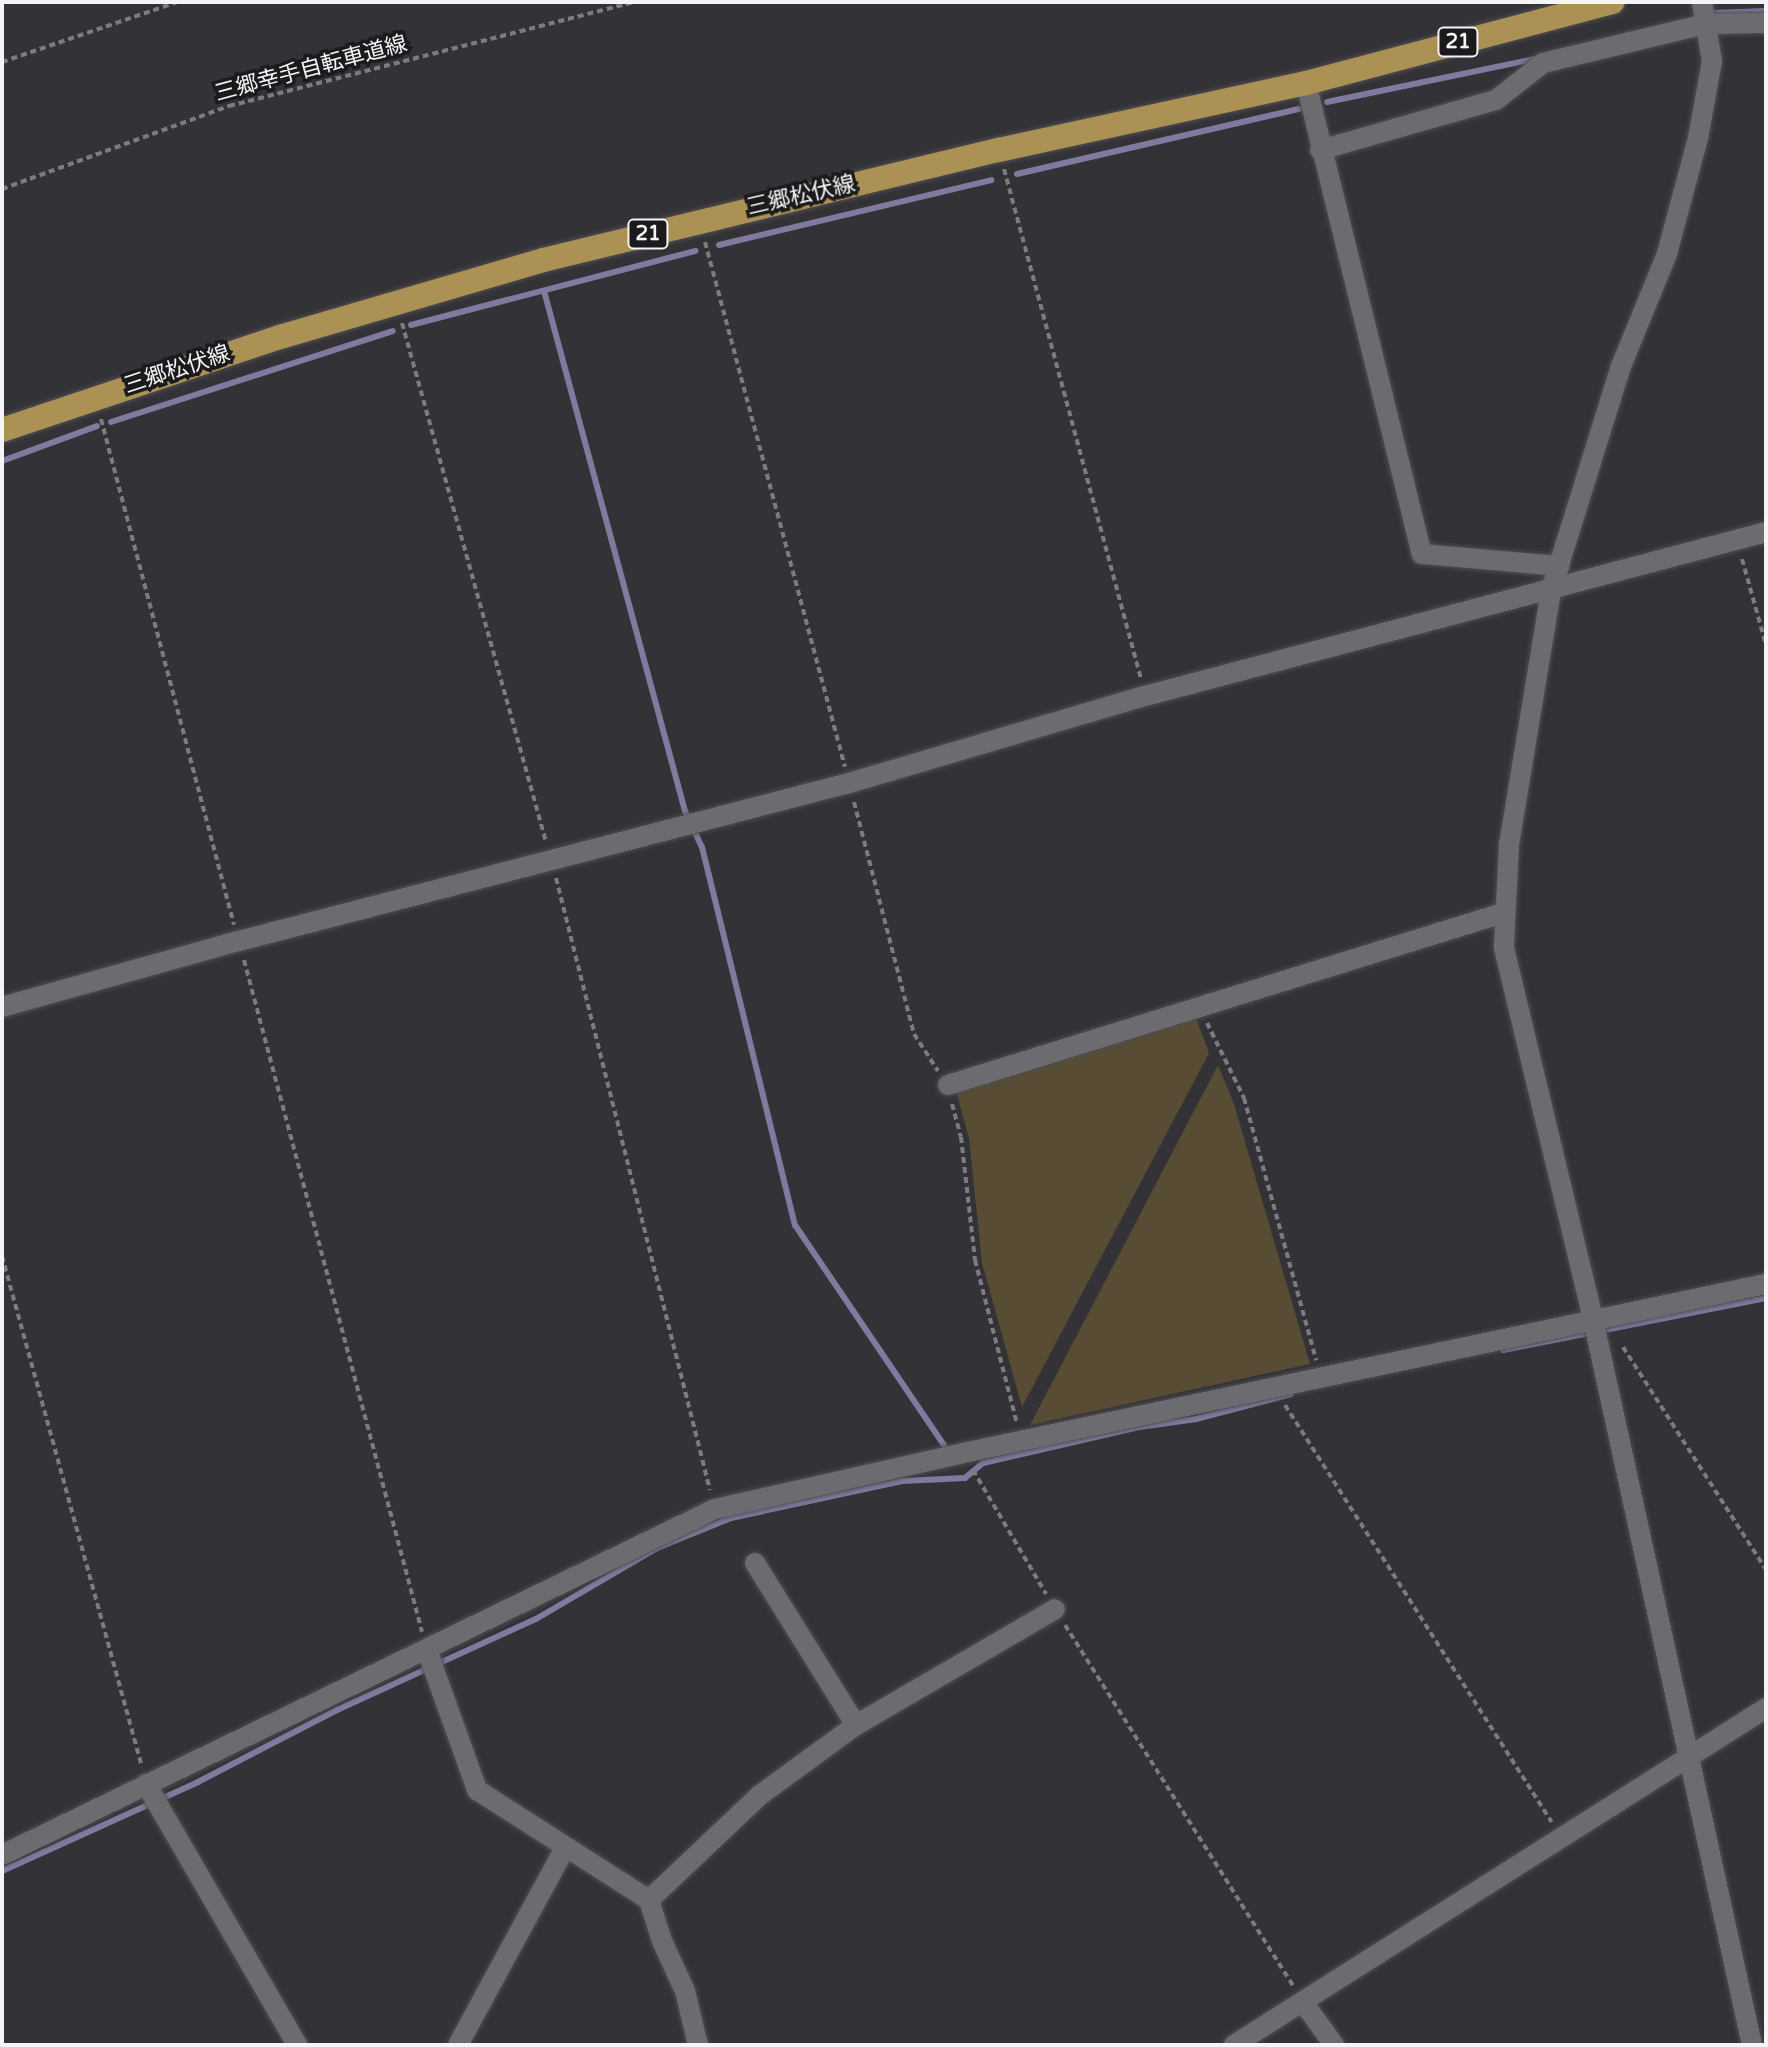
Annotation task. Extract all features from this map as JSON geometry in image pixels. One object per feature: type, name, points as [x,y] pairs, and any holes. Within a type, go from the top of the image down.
[{"type":"main road","name":"三郷松伏線","points":[[2,430],[395,301],[699,221],[999,150],[1306,83],[1612,2]]},
{"type":"street","points":[[1702,2],[1712,61],[1698,138],[1667,254],[1621,366],[1551,591],[1509,844],[1503,913],[1504,948],[1593,1319],[1752,2045]]},
{"type":"street","points":[[1320,150],[1496,100],[1543,63],[1706,24],[1766,23]]},
{"type":"street","points":[[1306,83],[1320,150],[1422,554],[1559,566]]},
{"type":"street","points":[[2,1007],[239,941],[849,783],[1145,696],[1766,532]]},
{"type":"street","points":[[948,1085],[1503,913]]},
{"type":"street","points":[[2,1855],[715,1509],[963,1453],[1766,1284]]},
{"type":"street","points":[[755,1563],[856,1725]]},
{"type":"street","points":[[649,1900],[760,1795],[856,1725],[1055,1609]]},
{"type":"street","points":[[427,1650],[477,1790],[649,1900],[662,1941],[685,1991],[698,2045]]},
{"type":"street","points":[[1234,2045],[1766,1708]]},
{"type":"street","points":[[146,1784],[297,2045]]},
{"type":"street","points":[[458,2045],[565,1848]]},
{"type":"street","points":[[1303,2002],[1334,2045]]},
{"type":"path","points":[[2,62],[177,2]]},
{"type":"path","name":"三郷幸手自転車道線","points":[[2,189],[229,106],[635,2]]},
{"type":"path","points":[[999,150],[1145,696]]},
{"type":"path","points":[[699,221],[914,1034],[948,1085],[961,1137],[975,1260],[1021,1442]]},
{"type":"path","points":[[395,301],[551,859],[715,1509]]},
{"type":"path","points":[[95,397],[427,1650]]},
{"type":"path","points":[[1737,540],[1766,645]]},
{"type":"path","points":[[1198,1006],[1244,1098],[1321,1377]]},
{"type":"path","points":[[2,1256],[146,1784]]},
{"type":"path","points":[[1623,1347],[1766,1570]]},
{"type":"path","points":[[1274,1388],[1562,1838]]},
{"type":"path","points":[[963,1453],[1055,1609],[1303,2002]]},
{"type":"shaded area","points":[[1196,1018],[1209,1053],[1022,1407],[982,1263],[969,1138],[956,1091]]},
{"type":"shaded area","points":[[1218,1065],[1234,1104],[1310,1364],[1030,1425]]},
{"type":"waterway","points":[[1712,13],[1766,11]]},
{"type":"waterway","points":[[1327,102],[1539,58]]},
{"type":"waterway","points":[[1017,174],[1299,109]]},
{"type":"waterway","points":[[719,245],[991,180]]},
{"type":"waterway","points":[[411,325],[696,251]]},
{"type":"waterway","points":[[544,291],[685,811],[702,847],[795,1225],[948,1451]]},
{"type":"waterway","points":[[111,422],[393,331]]},
{"type":"waterway","points":[[2,461],[97,426]]},
{"type":"waterway","points":[[1503,1350],[1766,1298]]},
{"type":"waterway","points":[[2,1871],[198,1782],[337,1710],[536,1619],[657,1548],[731,1518],[902,1481],[965,1478],[983,1463],[1139,1427],[1196,1419],[1291,1394]]}]
